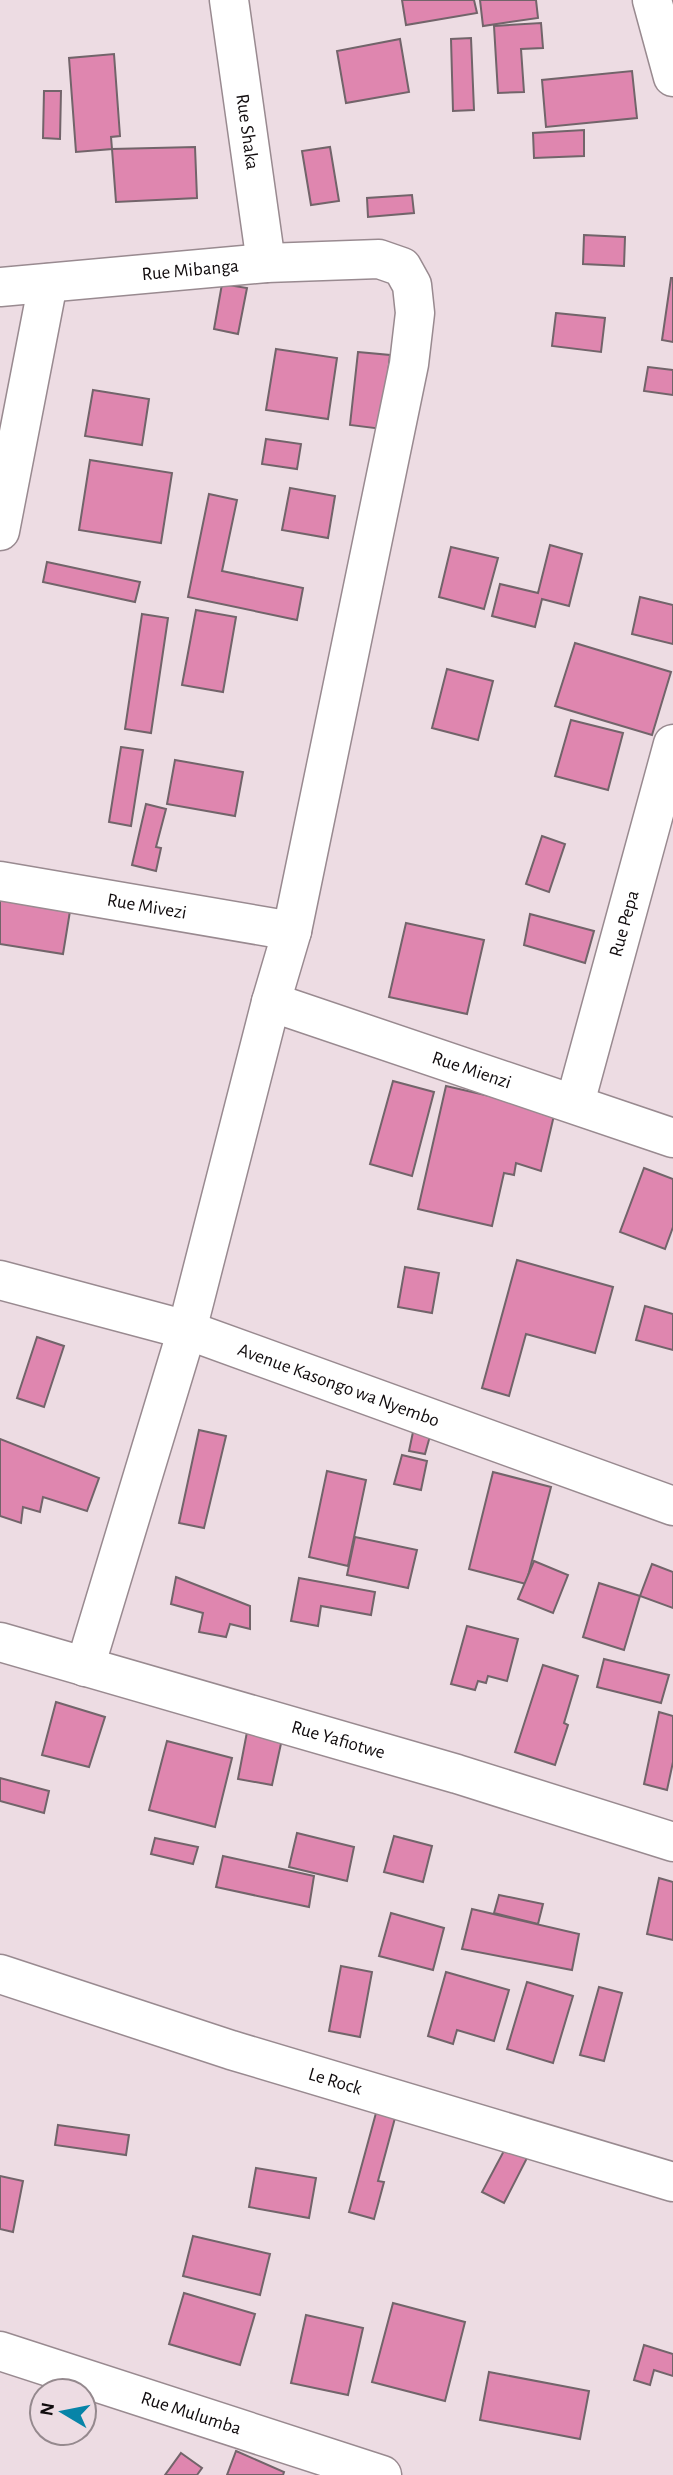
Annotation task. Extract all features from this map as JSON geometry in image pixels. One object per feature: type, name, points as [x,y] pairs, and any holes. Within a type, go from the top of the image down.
[{"type":"street","name":"Rue Shaka","points":[[229,0],[266,263]]},
{"type":"street","points":[[652,0],[673,77]]},
{"type":"street","name":"Rue Mibanga","points":[[0,287],[266,263],[379,259],[402,267],[412,285],[415,313],[409,365],[292,931]]},
{"type":"street","points":[[0,531],[48,283]]},
{"type":"street","name":"Rue Pepa","points":[[575,1103],[673,744]]},
{"type":"street","name":"Rue Mivezi","points":[[0,881],[292,931]]},
{"type":"street","points":[[85,1667],[187,1330],[271,1002],[292,931]]},
{"type":"street","name":"Rue Mienzi","points":[[271,1002],[673,1138]]},
{"type":"street","name":"Avenue Kasongo wa Nyembo","points":[[0,1280],[187,1330],[673,1506]]},
{"type":"street","name":"Rue Yafiotwe","points":[[0,1642],[457,1774],[673,1842]]},
{"type":"street","name":"Le Rock","points":[[0,1975],[244,2054],[673,2182]]},
{"type":"street","name":"Rue Mulumba","points":[[0,2351],[382,2475]]},
{"type":"building","points":[[402,0],[474,0],[477,13],[406,25]]},
{"type":"building","points":[[480,0],[536,0],[538,18],[483,26]]},
{"type":"building","points":[[541,23],[543,48],[521,49],[524,92],[498,93],[494,26]]},
{"type":"building","points":[[471,38],[474,110],[453,111],[451,39]]},
{"type":"building","points":[[400,39],[409,92],[346,103],[337,51]]},
{"type":"building","points":[[114,54],[120,136],[111,137],[112,149],[76,152],[69,58]]},
{"type":"building","points":[[632,71],[637,118],[546,127],[542,80]]},
{"type":"building","points":[[44,91],[61,91],[60,139],[43,138]]},
{"type":"building","points":[[584,130],[584,156],[534,158],[533,133]]},
{"type":"building","points":[[195,147],[197,198],[116,202],[112,149]]},
{"type":"building","points":[[330,147],[339,201],[311,205],[302,151]]},
{"type":"building","points":[[412,195],[414,213],[368,217],[367,198]]},
{"type":"building","points":[[584,235],[625,237],[624,266],[583,264]]},
{"type":"building","points":[[673,278],[673,342],[662,340]]},
{"type":"building","points":[[222,284],[247,288],[238,334],[214,329]]},
{"type":"building","points":[[556,313],[605,318],[601,352],[552,346]]},
{"type":"building","points":[[276,349],[337,358],[328,419],[266,410]]},
{"type":"building","points":[[358,352],[390,355],[382,429],[350,425]]},
{"type":"building","points":[[648,367],[673,370],[673,395],[644,391]]},
{"type":"building","points":[[93,390],[149,399],[142,445],[85,436]]},
{"type":"building","points":[[266,439],[301,444],[297,469],[262,464]]},
{"type":"building","points":[[90,460],[172,473],[161,543],[79,530]]},
{"type":"building","points":[[290,488],[335,496],[328,538],[282,530]]},
{"type":"building","points":[[209,494],[237,500],[222,571],[303,588],[297,620],[188,597]]},
{"type":"building","points":[[550,545],[582,554],[569,606],[542,599],[535,627],[492,616],[500,584],[538,593]]},
{"type":"building","points":[[451,547],[498,558],[484,609],[439,597]]},
{"type":"building","points":[[47,562],[140,582],[135,602],[43,582]]},
{"type":"building","points":[[640,597],[673,605],[673,644],[632,634]]},
{"type":"building","points":[[196,610],[236,617],[223,692],[182,685]]},
{"type":"building","points":[[142,614],[168,618],[151,733],[125,729]]},
{"type":"building","points":[[575,643],[671,672],[652,735],[555,706]]},
{"type":"building","points":[[447,669],[493,681],[478,740],[432,728]]},
{"type":"building","points":[[571,720],[623,733],[608,790],[555,776]]},
{"type":"building","points":[[121,747],[143,750],[131,826],[109,822]]},
{"type":"building","points":[[175,760],[243,772],[235,816],[167,804]]},
{"type":"building","points":[[146,804],[166,809],[156,847],[161,848],[156,871],[132,865]]},
{"type":"building","points":[[542,836],[565,844],[549,892],[526,884]]},
{"type":"building","points":[[0,895],[71,905],[63,954],[0,944]]},
{"type":"building","points":[[530,914],[594,931],[585,963],[524,945]]},
{"type":"building","points":[[406,923],[484,940],[467,1014],[389,997]]},
{"type":"building","points":[[393,1081],[434,1092],[412,1176],[370,1164]]},
{"type":"building","points":[[446,1086],[555,1111],[541,1171],[516,1163],[514,1175],[504,1173],[492,1226],[418,1209]]},
{"type":"building","points":[[644,1168],[673,1179],[673,1227],[665,1249],[620,1232]]},
{"type":"building","points":[[517,1260],[613,1287],[595,1353],[526,1334],[509,1396],[482,1388]]},
{"type":"building","points":[[405,1267],[439,1273],[432,1313],[398,1307]]},
{"type":"building","points":[[645,1306],[673,1314],[673,1350],[636,1340]]},
{"type":"building","points":[[37,1337],[64,1346],[44,1407],[17,1398]]},
{"type":"building","points":[[199,1430],[226,1436],[204,1528],[179,1523]]},
{"type":"building","points":[[413,1432],[430,1436],[425,1454],[409,1451]]},
{"type":"building","points":[[0,1439],[99,1478],[87,1511],[43,1497],[40,1512],[23,1507],[21,1523],[0,1516]]},
{"type":"building","points":[[402,1455],[427,1461],[421,1490],[394,1484]]},
{"type":"building","points":[[327,1471],[366,1480],[348,1566],[309,1557]]},
{"type":"building","points":[[493,1472],[551,1487],[526,1584],[469,1569]]},
{"type":"building","points":[[355,1537],[417,1550],[408,1588],[347,1575]]},
{"type":"building","points":[[534,1561],[568,1575],[553,1613],[518,1599]]},
{"type":"building","points":[[652,1564],[673,1572],[673,1608],[640,1596]]},
{"type":"building","points":[[176,1577],[250,1606],[250,1629],[230,1624],[226,1637],[199,1632],[203,1613],[171,1604]]},
{"type":"building","points":[[299,1578],[375,1592],[371,1615],[321,1606],[318,1626],[291,1621]]},
{"type":"building","points":[[599,1583],[640,1596],[624,1650],[583,1637]]},
{"type":"building","points":[[467,1626],[518,1639],[507,1681],[488,1676],[486,1683],[478,1681],[475,1690],[451,1684]]},
{"type":"building","points":[[604,1659],[669,1675],[661,1703],[597,1687]]},
{"type":"building","points":[[543,1665],[578,1676],[564,1723],[568,1725],[555,1765],[515,1752]]},
{"type":"building","points":[[56,1702],[105,1717],[89,1767],[42,1755]]},
{"type":"building","points":[[659,1712],[673,1716],[673,1762],[667,1790],[644,1784]]},
{"type":"building","points":[[247,1732],[282,1739],[272,1785],[238,1779]]},
{"type":"building","points":[[167,1741],[232,1758],[215,1827],[149,1810]]},
{"type":"building","points":[[0,1778],[49,1791],[44,1813],[0,1801]]},
{"type":"building","points":[[297,1833],[354,1847],[347,1881],[289,1867]]},
{"type":"building","points":[[394,1836],[432,1846],[423,1882],[384,1872]]},
{"type":"building","points":[[155,1838],[198,1847],[193,1864],[151,1854]]},
{"type":"building","points":[[223,1856],[314,1876],[309,1907],[216,1887]]},
{"type":"building","points":[[659,1878],[673,1882],[673,1940],[647,1934]]},
{"type":"building","points":[[499,1895],[543,1904],[538,1924],[494,1913]]},
{"type":"building","points":[[472,1909],[579,1934],[572,1970],[462,1949]]},
{"type":"building","points":[[391,1913],[444,1928],[433,1970],[379,1956]]},
{"type":"building","points":[[341,1966],[372,1972],[360,2037],[329,2031]]},
{"type":"building","points":[[446,1972],[509,1990],[494,2041],[457,2030],[453,2044],[428,2036]]},
{"type":"building","points":[[527,1982],[573,1996],[553,2063],[507,2049]]},
{"type":"building","points":[[599,1987],[622,1993],[604,2061],[580,2055]]},
{"type":"building","points":[[376,2113],[395,2118],[378,2181],[384,2182],[374,2219],[349,2212]]},
{"type":"building","points":[[58,2125],[129,2135],[126,2155],[55,2145]]},
{"type":"building","points":[[506,2147],[527,2158],[504,2203],[482,2192]]},
{"type":"building","points":[[256,2168],[316,2178],[309,2218],[249,2207]]},
{"type":"building","points":[[0,2176],[23,2181],[13,2232],[0,2229]]},
{"type":"building","points":[[193,2236],[270,2254],[260,2295],[183,2276]]},
{"type":"building","points":[[184,2293],[255,2314],[240,2365],[169,2344]]},
{"type":"building","points":[[393,2303],[465,2322],[445,2401],[372,2382]]},
{"type":"building","points":[[306,2315],[363,2328],[348,2395],[291,2383]]},
{"type":"building","points":[[644,2345],[673,2354],[673,2376],[654,2370],[650,2385],[634,2380]]},
{"type":"building","points":[[489,2372],[589,2391],[580,2439],[480,2420]]},
{"type":"building","points":[[236,2451],[284,2472],[283,2475],[227,2475]]},
{"type":"building","points":[[181,2453],[202,2468],[197,2475],[165,2475]]}]
